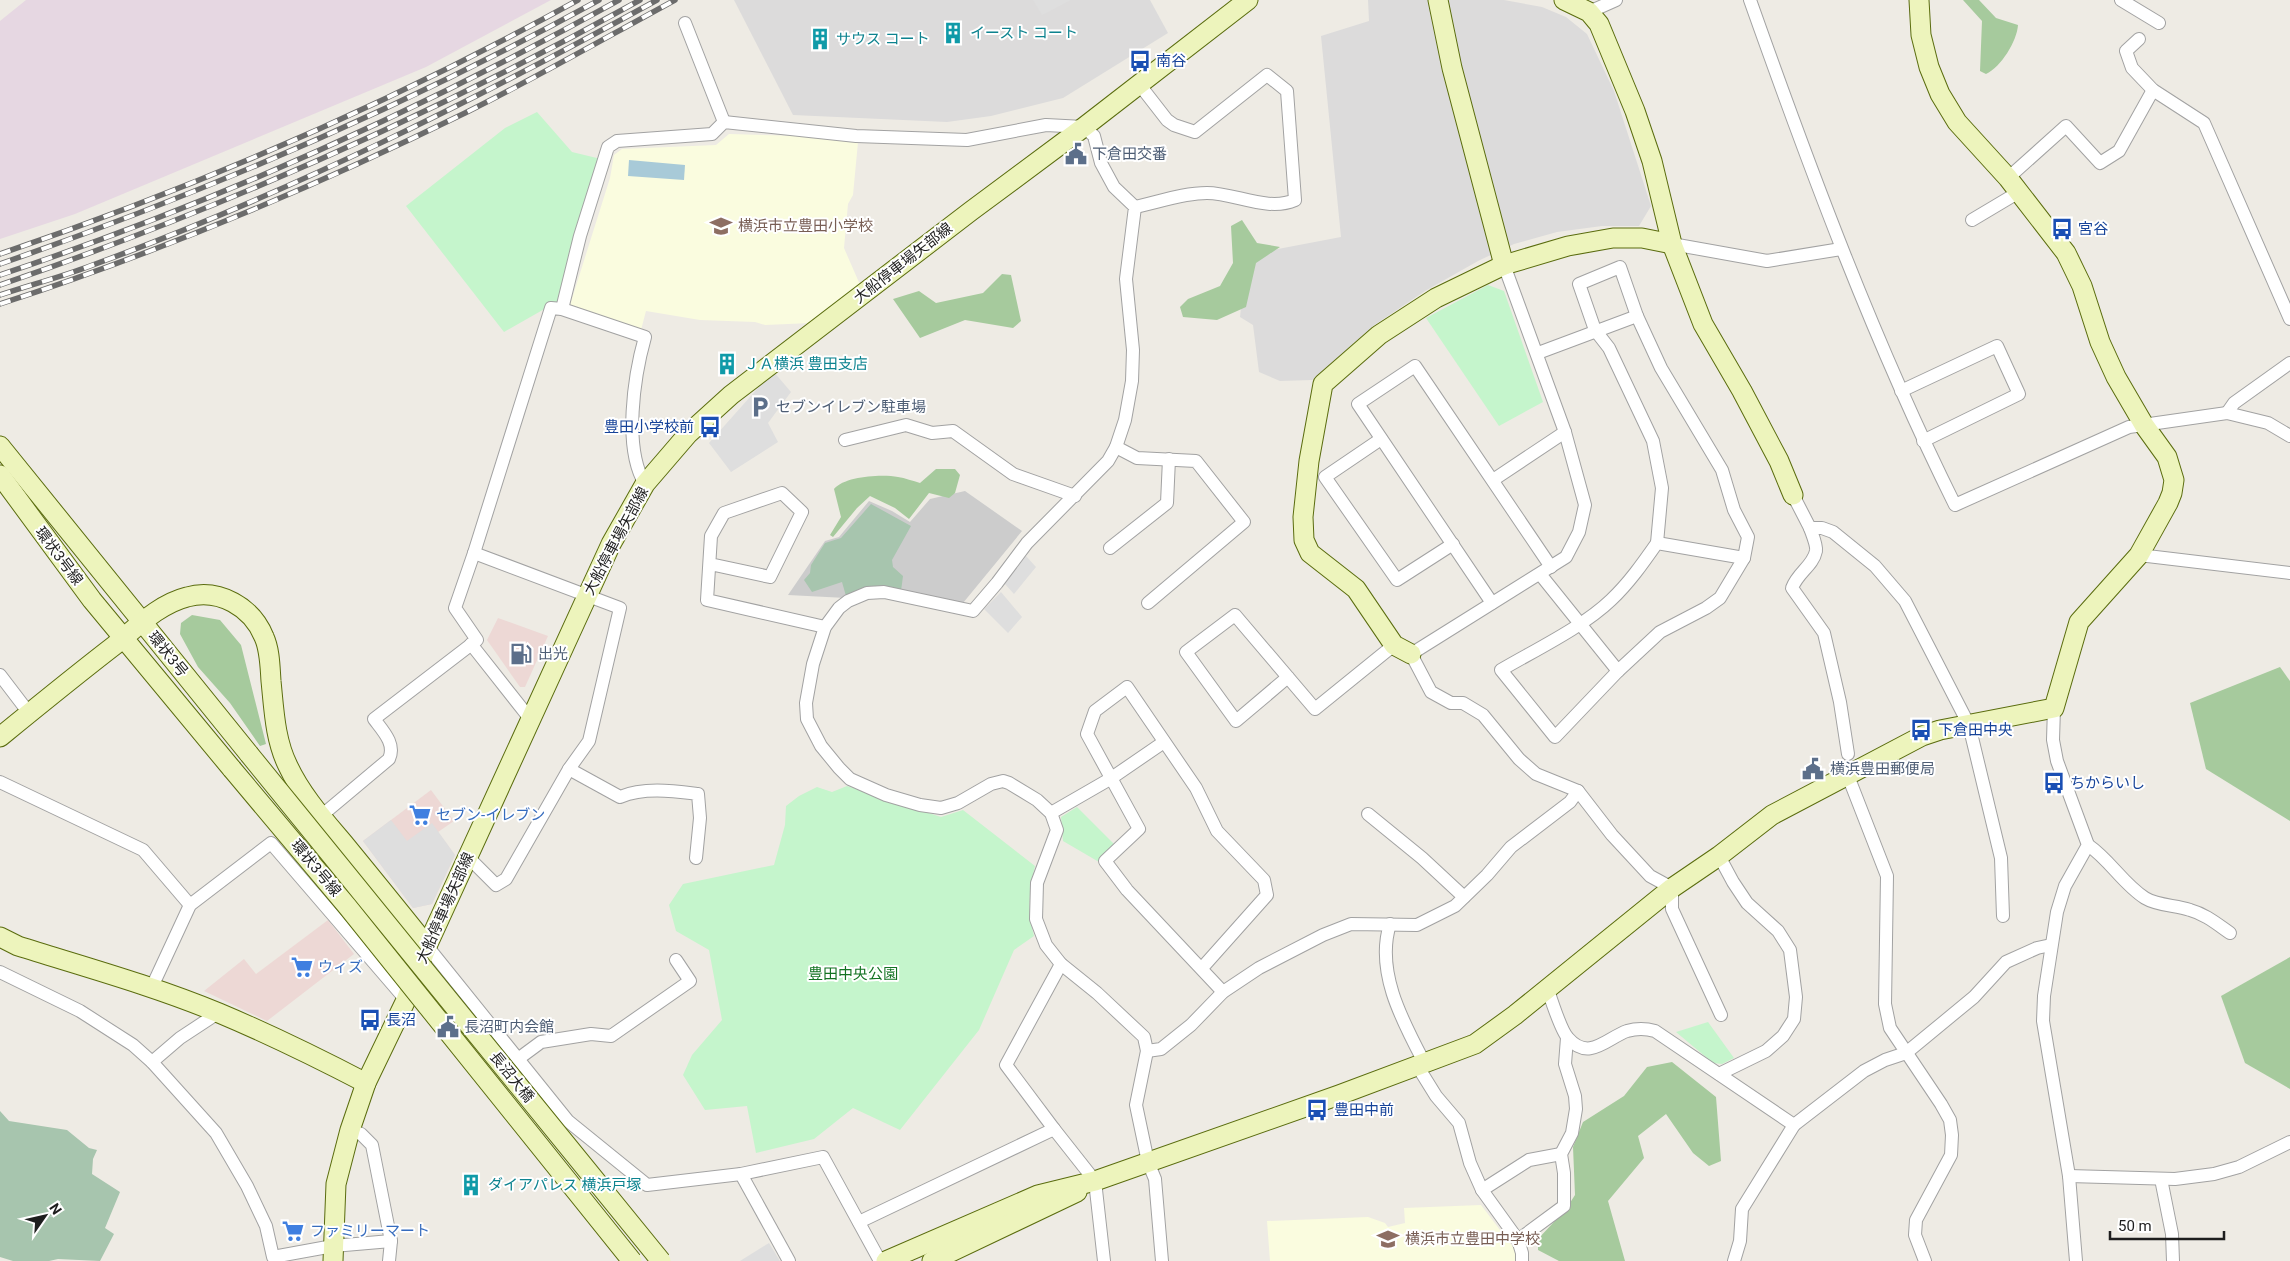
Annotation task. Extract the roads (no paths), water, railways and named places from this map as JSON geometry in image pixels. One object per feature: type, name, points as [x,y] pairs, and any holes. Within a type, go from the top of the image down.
[{"type":"street","name":"大船停車場矢部線","points":[[333,1254],[336,1184],[350,1130],[366,1083],[406,1000],[427,946],[587,595],[611,544],[645,484],[688,434],[731,395],[1248,0]]},
{"type":"street","points":[[1288,677],[1236,721],[1186,652],[1235,615],[1288,677],[1314,709],[1402,650],[1492,603],[1566,556],[1579,532],[1586,505],[1566,432],[1504,265],[1452,68],[1438,0]]},
{"type":"street","points":[[1564,0],[1589,12],[1599,24],[1635,111],[1652,162],[1672,244],[1703,324],[1770,444],[1810,528],[1816,550],[1810,564],[1796,578],[1792,588],[1824,632],[1840,702],[1848,754]]},
{"type":"street","points":[[1589,12],[1616,0]]},
{"type":"street","points":[[1750,0],[1841,249],[1900,391],[1955,505],[2129,427],[2227,413],[2268,422],[2290,436]]},
{"type":"street","points":[[1919,0],[1921,34],[1929,67],[1940,94],[1956,122],[2013,185],[2066,254],[2082,286],[2100,342],[2116,377],[2144,425],[2167,457],[2174,480],[2168,503],[2139,556],[2079,622],[2054,708],[2054,740],[2057,762],[2088,845],[2100,853],[2132,889],[2147,899],[2207,916],[2230,933]]},
{"type":"street","points":[[2122,0],[2159,23]]},
{"type":"street","points":[[685,23],[724,122]]},
{"type":"street","points":[[2139,39],[2126,50],[2132,68],[2152,90],[2204,123],[2290,319]]},
{"type":"street","points":[[1135,207],[1191,194],[1210,193],[1242,200],[1286,204],[1295,200],[1287,91],[1267,75],[1195,132],[1174,125],[1167,120],[1139,84]]},
{"type":"street","points":[[1972,220],[2013,185],[2066,126],[2100,163],[2119,151],[2152,90]]},
{"type":"street","points":[[724,122],[856,136],[967,140],[1046,125],[1084,127],[1094,136],[1100,163],[1114,186],[1135,207]]},
{"type":"street","points":[[562,309],[580,236],[608,147],[617,141],[712,134],[724,122]]},
{"type":"street","points":[[1135,207],[1126,278],[1133,350],[1132,381],[1125,420],[1116,446],[1108,461],[1027,543],[973,611],[876,592],[848,601],[839,608],[825,627],[813,664],[806,703],[807,719],[828,756],[850,779],[886,795],[920,805],[941,808],[958,803],[991,784],[1003,782],[1037,800],[1051,813],[1057,830],[1039,878],[1035,908],[1041,933],[1060,964],[1097,993],[1144,1037],[1147,1051],[1136,1105],[1148,1162],[1155,1180],[1162,1261]]},
{"type":"street","points":[[1672,888],[1650,876],[1612,835],[1578,791],[1536,774],[1519,759],[1483,715],[1463,703],[1451,703],[1430,692],[1402,650],[1356,589],[1310,553],[1304,540],[1303,517],[1309,460],[1323,384],[1379,335],[1436,298],[1504,265],[1568,246],[1613,238],[1642,238],[1767,262],[1841,249]]},
{"type":"street","points":[[1620,266],[1638,316],[1661,368],[1722,470],[1734,510],[1748,537],[1744,558],[1720,598],[1706,608],[1660,632],[1618,671],[1555,738],[1501,670],[1578,624],[1610,600],[1634,574],[1657,543],[1662,488],[1653,441],[1609,348],[1595,330],[1579,284],[1620,266]]},
{"type":"street","points":[[321,816],[389,759],[393,751],[374,718],[477,640],[455,608],[551,308],[562,309],[645,337],[636,370],[633,414],[634,452],[638,472],[645,484]]},
{"type":"street","points":[[1538,353],[1595,330],[1638,316]]},
{"type":"street","points":[[1900,391],[1997,346],[2019,394],[1923,441]]},
{"type":"street","points":[[2227,413],[2234,403],[2290,363]]},
{"type":"street","points":[[1492,603],[1358,404],[1415,366],[1493,480],[1578,624],[1618,671]]},
{"type":"street","points":[[845,440],[906,425],[932,433],[953,431],[1013,474],[1075,496]]},
{"type":"street","points":[[1493,480],[1566,432]]},
{"type":"street","points":[[1381,439],[1325,477],[1397,580],[1453,544]]},
{"type":"street","name":"環状3号線","points":[[0,446],[86,554]]},
{"type":"street","points":[[1116,446],[1137,458],[1196,460],[1244,522],[1148,603]]},
{"type":"street","points":[[1110,548],[1166,503],[1169,459]]},
{"type":"street","name":"環状3号線","points":[[0,476],[67,568],[123,639],[347,906],[632,1261]]},
{"type":"street","points":[[710,564],[770,577],[802,512],[782,493],[724,513],[711,536],[707,600],[825,627]]},
{"type":"street","points":[[1810,528],[1822,528],[1833,532],[1874,566],[1904,600],[1969,725],[2000,858],[2003,916]]},
{"type":"street","points":[[1657,543],[1744,558]]},
{"type":"street","points":[[468,857],[496,885],[506,879],[569,769],[589,741],[620,608],[474,553]]},
{"type":"street","name":"環状3号","points":[[86,554],[249,754]]},
{"type":"street","points":[[2139,556],[2290,573]]},
{"type":"street","points":[[0,737],[142,622],[173,602],[201,595],[229,600],[250,615],[265,638],[270,657],[274,708],[281,746],[298,784],[321,816],[568,1121],[647,1185],[741,1174],[823,1157],[880,1261]]},
{"type":"street","points":[[471,644],[531,720]]},
{"type":"street","points":[[0,675],[29,713]]},
{"type":"street","points":[[1202,968],[1267,895],[1264,880],[1218,831],[1196,788],[1127,687],[1095,711],[1087,734],[1139,829],[1105,861],[1127,890],[1202,968],[1222,992]]},
{"type":"street","points":[[886,1261],[1038,1194],[1095,1181],[1475,1044],[1515,1015],[1672,888],[1720,856],[1772,815],[1922,736],[1940,730],[2054,708]]},
{"type":"street","points":[[1051,813],[1110,779],[1164,742]]},
{"type":"street","name":"長沼大橋","points":[[249,754],[662,1261]]},
{"type":"street","points":[[569,769],[620,797],[630,793],[665,791],[698,794],[700,818],[696,858]]},
{"type":"street","points":[[1848,776],[1887,876],[1885,1004],[1890,1028],[1950,1120],[1952,1135],[1951,1155],[1916,1220],[1916,1235],[1925,1261]]},
{"type":"street","points":[[0,782],[143,850],[190,904]]},
{"type":"street","points":[[1147,1051],[1161,1049],[1191,1025],[1222,992],[1259,968],[1323,935],[1351,924],[1417,926],[1455,906],[1512,847],[1570,802],[1578,791]]},
{"type":"street","points":[[1368,814],[1422,858],[1464,898]]},
{"type":"street","points":[[151,989],[190,904],[271,844],[406,1000]]},
{"type":"street","points":[[2076,1261],[2069,1176],[2043,1021],[2044,996],[2056,912],[2065,886],[2088,845]]},
{"type":"street","points":[[1719,1074],[1766,1051],[1783,1036],[1794,1019],[1796,997],[1790,950],[1778,931],[1747,903],[1733,882],[1720,856]]},
{"type":"street","points":[[1672,888],[1672,909],[1721,1015]]},
{"type":"street","points":[[1390,924],[1385,941],[1387,967],[1402,1022],[1436,1096],[1459,1123],[1470,1162],[1482,1190],[1518,1240],[1522,1252],[1522,1261]]},
{"type":"street","points":[[0,937],[18,946],[218,1013],[294,1046],[366,1083]]},
{"type":"street","points":[[1734,1261],[1740,1241],[1742,1210],[1794,1124],[1864,1071],[1885,1060],[1906,1053],[1974,997],[2006,962],[2037,948],[2051,945]]},
{"type":"street","points":[[518,1059],[541,1042],[591,1034],[611,1036],[690,982],[676,960]]},
{"type":"street","points":[[1060,964],[1006,1065],[1095,1181],[1104,1261]]},
{"type":"street","points":[[0,972],[80,1011],[133,1045],[152,1062],[216,1133],[247,1186],[266,1226],[274,1259],[333,1254],[391,1241]]},
{"type":"street","points":[[1518,1240],[1564,1206],[1562,1154],[1572,1133],[1576,1109],[1575,1096],[1565,1064],[1567,1038],[1547,988]]},
{"type":"street","points":[[152,1062],[180,1038],[218,1013]]},
{"type":"street","points":[[1567,1038],[1575,1044],[1592,1048],[1627,1031],[1645,1028],[1654,1031],[1674,1042],[1794,1124]]},
{"type":"street","points":[[859,1222],[1054,1129]]},
{"type":"street","points":[[350,1130],[361,1134],[372,1145],[391,1241],[389,1261]]},
{"type":"street","points":[[2069,1176],[2161,1179],[2214,1174],[2239,1167],[2290,1142]]},
{"type":"street","points":[[1482,1190],[1529,1160],[1562,1154]]},
{"type":"street","points":[[741,1174],[789,1261]]},
{"type":"street","points":[[2161,1179],[2172,1234],[2172,1261]]},
{"type":"street","points":[[932,1261],[1068,1198],[1095,1181]]},
{"type":"water","points":[[629,160],[685,165],[684,180],[628,176]]},
{"type":"railway","points":[[0,254],[148,200],[295,140],[438,73],[578,0]]},
{"type":"railway","points":[[0,264],[154,207],[305,145],[453,76],[599,0]]},
{"type":"railway","points":[[0,275],[160,217],[316,152],[469,79],[619,0]]},
{"type":"railway","points":[[0,285],[83,256],[326,157],[485,82],[640,0]]},
{"type":"railway","points":[[0,295],[79,270],[163,238],[308,177],[449,110],[657,0]]},
{"type":"railway","points":[[0,304],[119,263],[178,240],[351,167],[492,100],[675,0]]},
{"type":"place","name":"イースト コート","points":[[953,33]]},
{"type":"place","name":"サウス コート","points":[[820,39]]},
{"type":"place","name":"南谷","points":[[1140,61]]},
{"type":"place","name":"下倉田交番","points":[[1076,154]]},
{"type":"place","name":"横浜市立豊田小学校","points":[[721,226]]},
{"type":"place","name":"宮谷","points":[[2062,229]]},
{"type":"place","name":"ＪＡ横浜 豊田支店","points":[[727,364]]},
{"type":"place","name":"セブンイレブン駐車場","points":[[760,407]]},
{"type":"place","name":"豊田小学校前","points":[[710,427]]},
{"type":"place","name":"出光","points":[[521,654]]},
{"type":"place","name":"下倉田中央","points":[[1921,730]]},
{"type":"place","name":"横浜豊田郵便局","points":[[1813,769]]},
{"type":"place","name":"ちからいし","points":[[2054,783]]},
{"type":"place","name":"セブン-イレブン","points":[[420,815]]},
{"type":"place","name":"ウィズ","points":[[302,967]]},
{"type":"place","name":"長沼","points":[[370,1020]]},
{"type":"place","name":"長沼町内会館","points":[[448,1027]]},
{"type":"place","name":"豊田中前","points":[[1317,1110]]},
{"type":"place","name":"ダイアパレス 横浜戸塚","points":[[471,1185]]},
{"type":"place","name":"ファミリーマート","points":[[293,1231]]},
{"type":"place","name":"横浜市立豊田中学校","points":[[1388,1239]]},
{"type":"park label","name":"豊田中央公園","points":[[853,974]]}]
